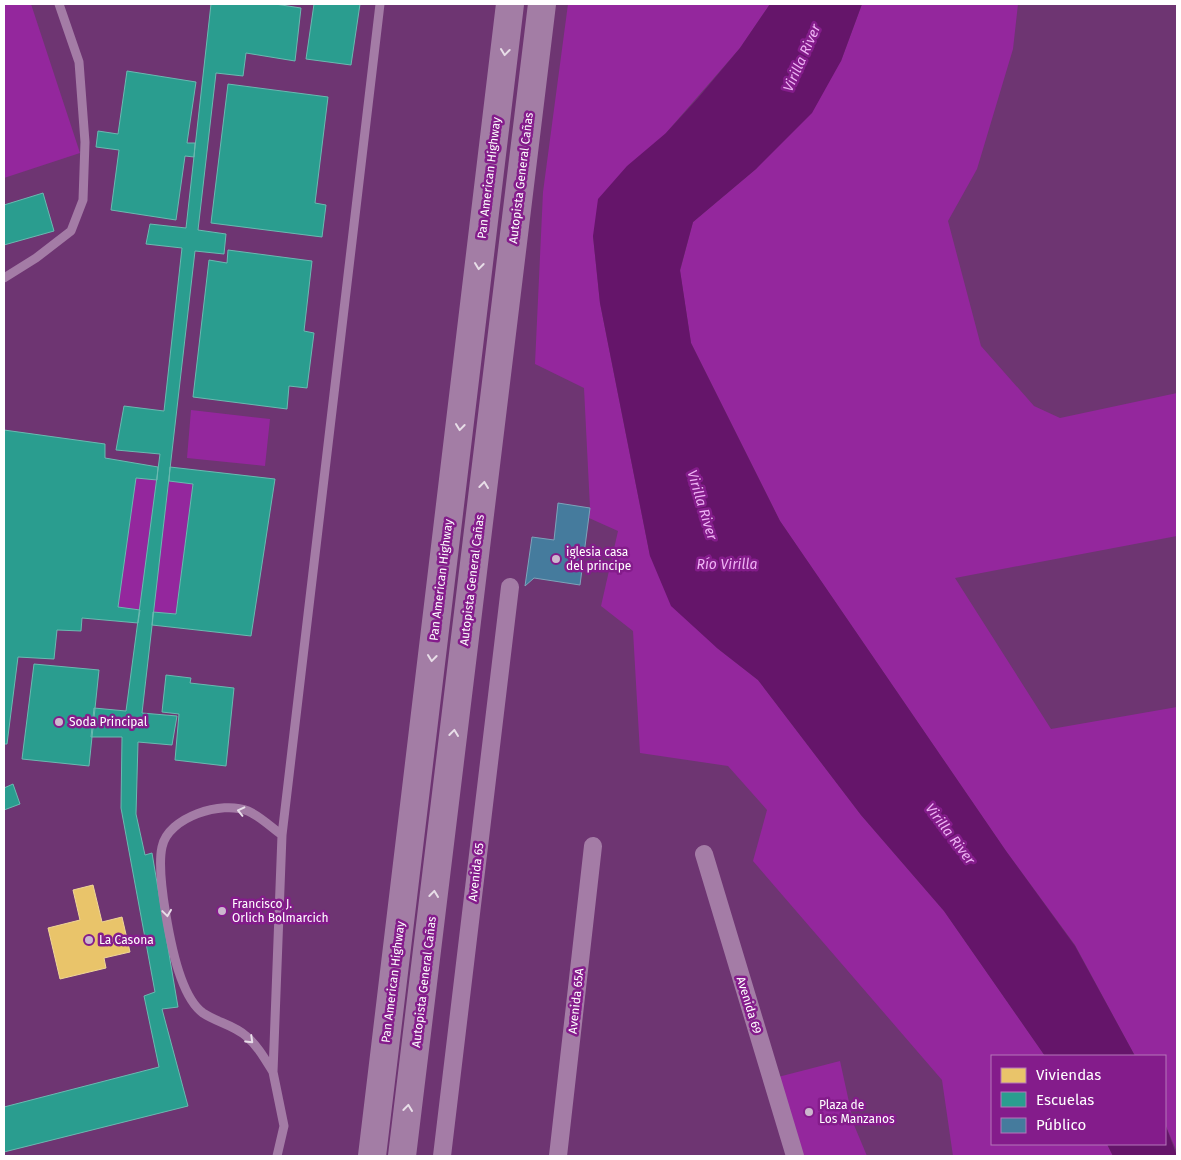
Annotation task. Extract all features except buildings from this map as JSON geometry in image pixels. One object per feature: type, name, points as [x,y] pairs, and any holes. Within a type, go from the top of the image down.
[{"type":"highway","name":"Pan American Highway","points":[[372,1156],[510,4]]},
{"type":"highway","name":"Autopista General Cañas","points":[[402,1156],[542,4]]},
{"type":"street","name":"Avenida 65","points":[[442,1156],[510,587]]},
{"type":"street","name":"Avenida 65A","points":[[558,1156],[593,846]]},
{"type":"street","name":"Avenida 69","points":[[704,854],[795,1156]]},
{"type":"lane","points":[[4,278],[36,258],[71,231],[83,200],[85,142],[79,62],[59,4]]},
{"type":"lane","points":[[278,1156],[284,1126],[273,1072],[282,835],[380,4]]},
{"type":"lane","points":[[273,1072],[261,1051],[246,1035],[202,1012],[190,997],[180,977],[170,932],[160,868],[162,845],[172,828],[198,813],[225,807],[248,811],[282,835]]},
{"type":"shaded area","points":[[4,4],[31,4],[80,153],[4,178]]},
{"type":"shaded area","points":[[568,4],[770,4],[740,48],[666,133],[593,236],[600,303],[650,556],[717,648],[758,680],[861,815],[944,911],[1044,1055],[991,1055],[991,1145],[1108,1145],[1113,1156],[953,1156],[942,1080],[753,861],[767,810],[728,766],[640,753],[633,631],[601,606],[618,531],[589,518],[584,388],[535,364],[543,192]]},
{"type":"shaded area","points":[[862,4],[1018,4],[1013,49],[977,169],[948,221],[981,346],[1034,406],[1060,418],[1177,393],[1177,536],[955,578],[1051,729],[1177,707],[1177,1152],[1166,1126],[1166,1055],[1134,1055],[1075,945],[1006,851],[780,521],[691,343],[680,271],[693,222],[756,169],[841,61]]},
{"type":"shaded area","points":[[191,410],[270,419],[265,466],[187,458]]},
{"type":"shaded area","points":[[136,478],[157,480],[140,610],[118,607]]},
{"type":"shaded area","points":[[169,481],[193,484],[176,614],[153,612]]},
{"type":"shaded area","points":[[840,1061],[854,1125],[867,1156],[802,1156],[778,1077]]},
{"type":"water","name":"Río Virilla","points":[[770,4],[862,4],[841,61],[812,113],[756,169],[693,222],[680,270],[691,343],[780,521],[1006,851],[1075,946],[1134,1055],[1044,1055],[944,911],[861,815],[758,680],[717,648],[671,606],[650,556],[600,303],[593,236],[598,199],[627,166],[666,133],[740,48]]},
{"type":"water","points":[[1166,1127],[1177,1156],[1113,1156],[1108,1145],[1166,1145]]},
{"type":"place","name":"iglesia casa del principe","points":[[556,559]]},
{"type":"place","name":"Soda Principal","points":[[59,722]]},
{"type":"place","name":"Francisco J. Orlich Bolmarcich","points":[[222,911]]},
{"type":"place","name":"La Casona","points":[[89,940]]},
{"type":"place","name":"Plaza de Los Manzanos","points":[[809,1112]]},
{"type":"water label","name":"Virilla River","points":[[802,58]]},
{"type":"water label","name":"Virilla River","points":[[702,505]]},
{"type":"water label","name":"Virilla River","points":[[950,834]]}]
